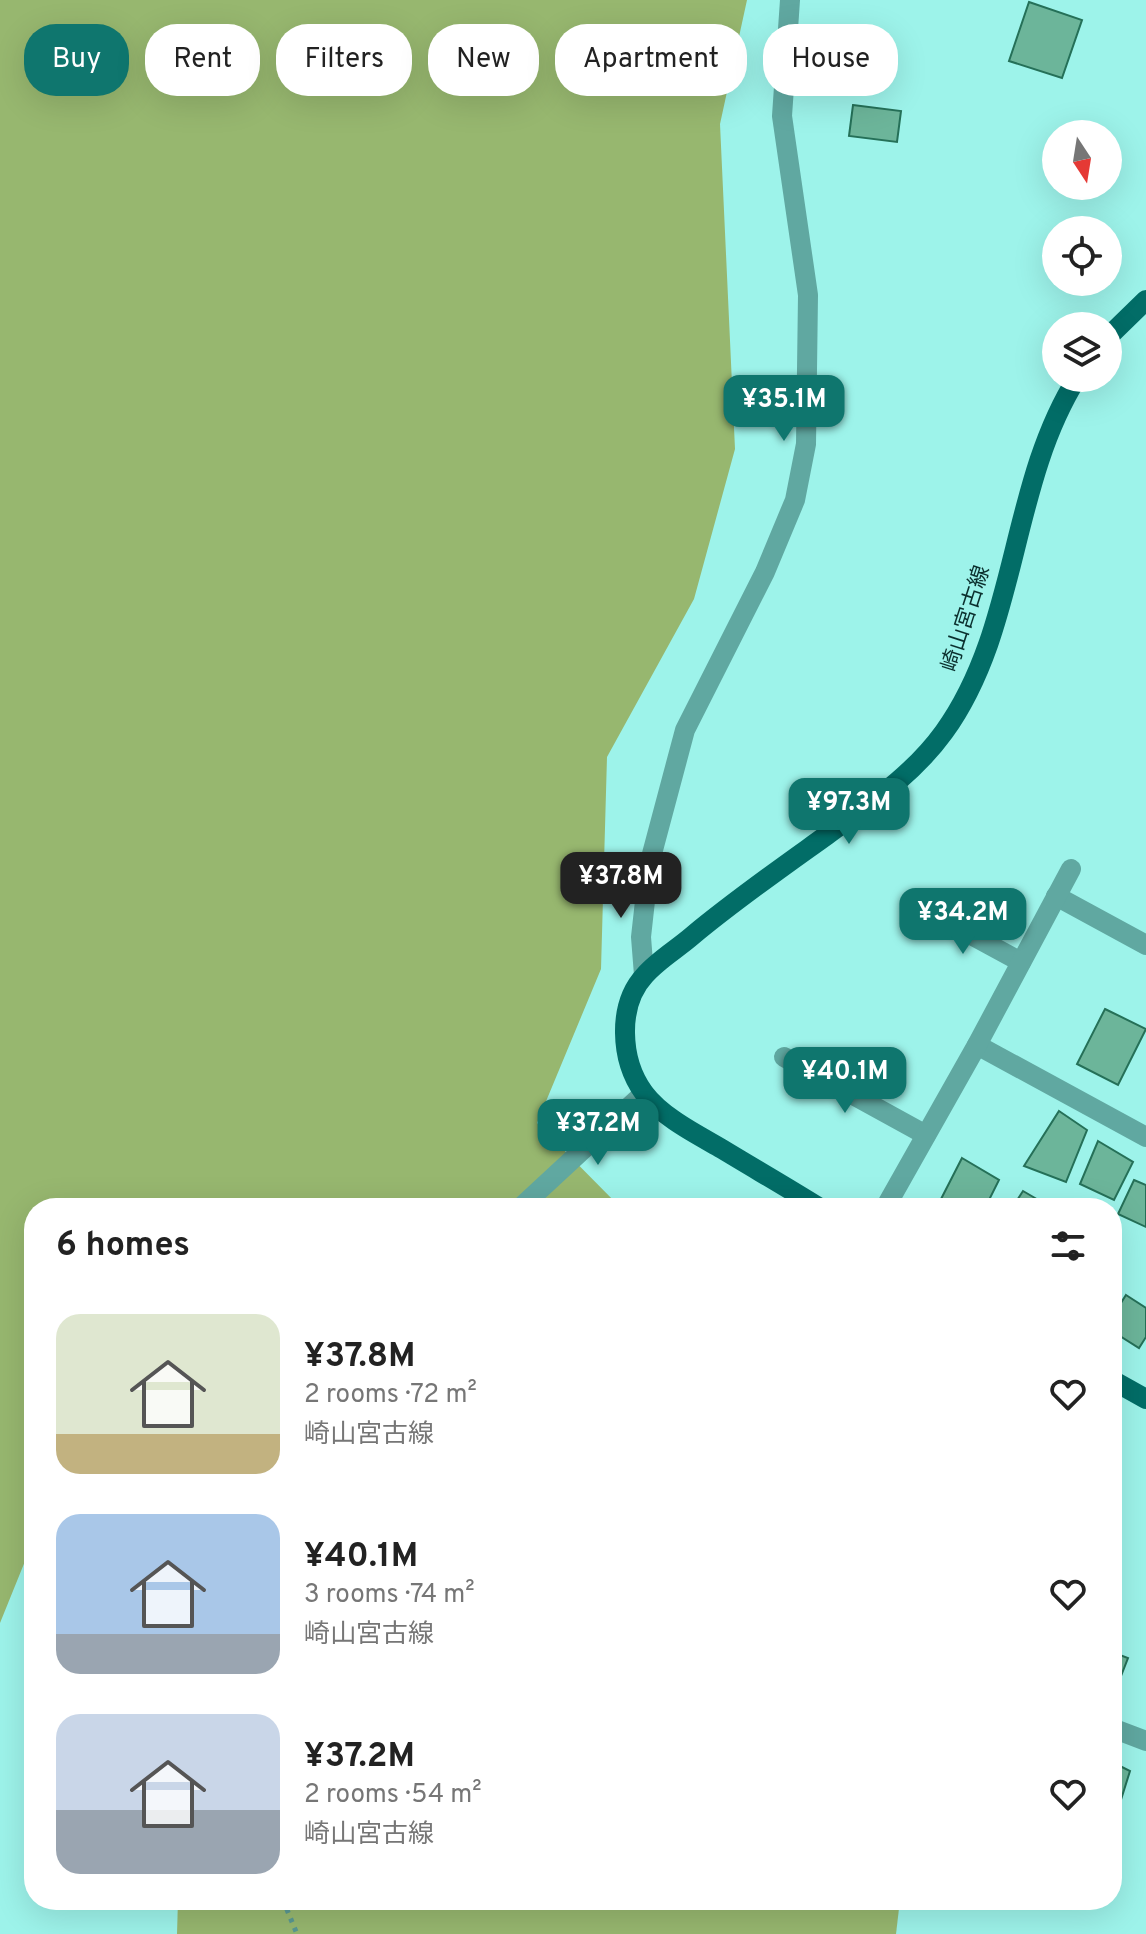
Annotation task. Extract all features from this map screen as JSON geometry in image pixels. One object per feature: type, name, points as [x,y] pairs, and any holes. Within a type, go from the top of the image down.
[{"type":"main road","points":[[1122,323],[1146,300]]},
{"type":"main road","name":"崎山宮古線","points":[[803,1198],[693,1133],[644,1093],[630,1063],[624,1032],[628,1005],[644,975],[732,903],[899,783],[944,733],[984,657],[1037,467],[1058,408],[1068,392]]},
{"type":"main road","points":[[1122,1386],[1146,1399]]},
{"type":"street","points":[[644,975],[641,937],[649,865],[685,730],[765,572],[795,500],[806,444],[808,295],[782,116],[790,0]]},
{"type":"street","points":[[891,1198],[1071,869]]},
{"type":"street","points":[[1056,896],[1146,945]]},
{"type":"street","points":[[927,911],[1021,962]]},
{"type":"street","points":[[977,1045],[1146,1137]]},
{"type":"street","points":[[784,1057],[926,1135]]},
{"type":"street","points":[[531,1198],[644,1093]]},
{"type":"street","points":[[1122,1732],[1146,1741]]},
{"type":"path","points":[[287,1910],[297,1934]]},
{"type":"green space","points":[[0,0],[747,0],[742,24],[555,24],[555,96],[726,96],[720,124],[735,449],[694,599],[607,757],[601,969],[537,1123],[611,1198],[24,1198],[24,1564],[0,1623]]},
{"type":"green space","points":[[178,1910],[899,1910],[896,1934],[177,1934]]},
{"type":"building","points":[[1029,2],[1082,20],[1062,78],[1009,61]]},
{"type":"building","points":[[853,105],[901,111],[897,142],[849,136]]},
{"type":"building","points":[[1105,1009],[1146,1029],[1118,1085],[1077,1064]]},
{"type":"building","points":[[1059,1111],[1087,1130],[1066,1182],[1024,1166]]},
{"type":"building","points":[[1098,1141],[1133,1162],[1115,1198],[1080,1184]]},
{"type":"building","points":[[962,1158],[999,1180],[990,1198],[942,1198]]},
{"type":"building","points":[[1134,1180],[1146,1185],[1146,1227],[1122,1216],[1122,1206]]},
{"type":"building","points":[[1023,1191],[1035,1198],[1018,1198]]},
{"type":"building","points":[[1126,1295],[1146,1308],[1146,1337],[1139,1348],[1122,1337],[1122,1301]]},
{"type":"building","points":[[1122,1656],[1128,1658],[1122,1673]]},
{"type":"building","points":[[1122,1767],[1130,1771],[1122,1796]]}]
